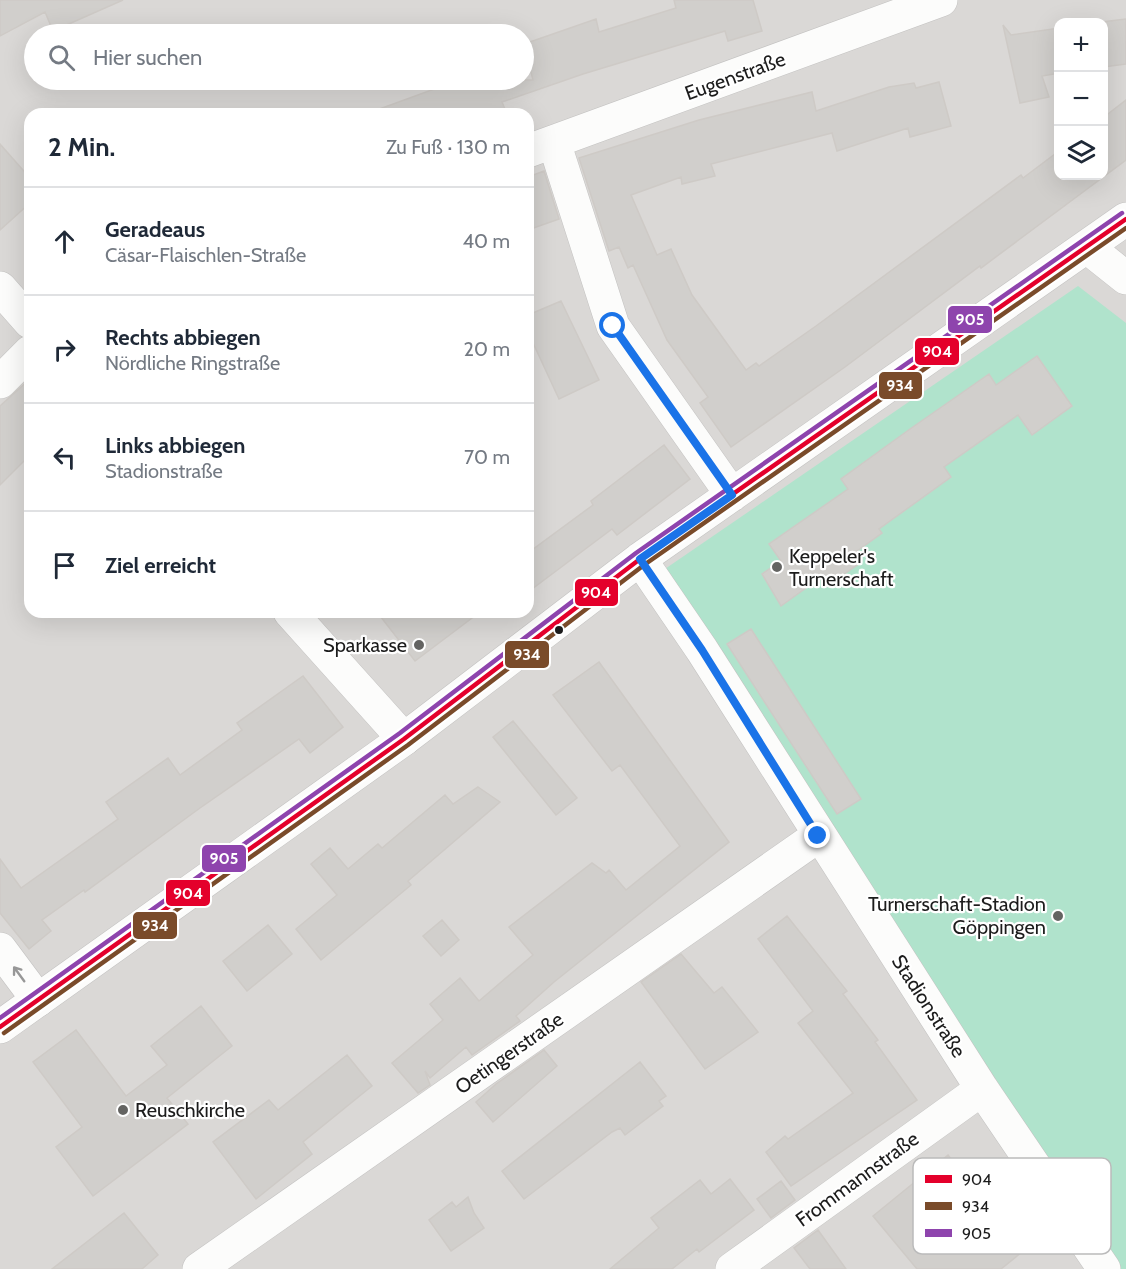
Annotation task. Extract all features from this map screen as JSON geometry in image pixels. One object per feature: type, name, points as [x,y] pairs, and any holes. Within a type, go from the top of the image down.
[{"type":"street","name":"Eugenstraße","points":[[541,146],[941,0]]},
{"type":"street","points":[[541,146],[613,326],[732,495]]},
{"type":"street","points":[[0,1027],[404,739],[640,559],[1126,219]]},
{"type":"street","points":[[1087,247],[1126,278]]},
{"type":"street","points":[[0,288],[24,315]]},
{"type":"street","points":[[0,382],[24,357]]},
{"type":"street","name":"Stadionstraße","points":[[640,559],[702,650],[818,836],[1029,1158]]},
{"type":"street","points":[[295,618],[404,739]]},
{"type":"street","name":"Oetingerstraße","points":[[199,1269],[818,836]]},
{"type":"street","points":[[0,949],[38,1000]]},
{"type":"street","name":"Frommannstraße","points":[[732,1269],[982,1089]]},
{"type":"street","name":"Stadionstraße","points":[[1094,1254],[1104,1269]]},
{"type":"shaded area","points":[[0,0],[1126,0],[1126,1269],[0,1269]]},
{"type":"green space","points":[[1078,286],[1126,323],[1126,1269],[1120,1269],[1110,1254],[1111,1158],[1047,1158],[662,571]]},
{"type":"building","points":[[0,0],[123,0],[69,24],[50,24],[45,12],[0,36]]},
{"type":"building","points":[[674,0],[753,0],[762,31],[728,41],[725,31],[583,74],[502,102],[504,108],[382,108],[432,90],[534,90],[534,41],[596,19],[599,32],[676,8]]},
{"type":"building","points":[[1126,19],[1126,64],[1108,66],[1108,21]]},
{"type":"building","points":[[1003,25],[1011,35],[1054,29],[1054,74],[1042,76],[1049,97],[1020,103]]},
{"type":"building","points":[[939,82],[951,126],[910,137],[908,128],[837,151],[832,133],[711,164],[715,176],[682,184],[681,177],[631,195],[657,255],[671,249],[692,295],[746,370],[756,363],[759,366],[1021,175],[1023,178],[1054,155],[1054,180],[1099,180],[845,367],[731,447],[700,403],[708,397],[667,340],[633,265],[628,268],[619,247],[609,251],[579,158],[699,120],[812,92],[816,111],[889,87],[914,83],[916,88]]},
{"type":"building","points":[[1126,100],[1126,160],[1108,173],[1108,114]]},
{"type":"building","points":[[0,144],[24,171],[24,208],[0,230]]},
{"type":"building","points":[[544,171],[559,219],[534,228],[534,175]]},
{"type":"building","points":[[561,301],[599,380],[559,399],[534,345],[534,312]]},
{"type":"building","points":[[1037,356],[1072,406],[1032,435],[1018,415],[944,467],[951,477],[879,529],[882,533],[853,554],[860,563],[837,579],[833,574],[823,582],[820,578],[781,606],[762,574],[781,561],[769,544],[848,489],[841,479],[910,429],[989,374],[996,385]]},
{"type":"building","points":[[24,384],[24,461],[0,485],[0,406]]},
{"type":"building","points":[[664,445],[690,479],[617,535],[612,529],[534,588],[534,549],[593,505],[591,501]]},
{"type":"building","name":"Sparkasse","points":[[382,618],[472,618],[415,661]]},
{"type":"building","points":[[751,629],[861,799],[837,814],[727,644]]},
{"type":"building","points":[[599,662],[729,842],[554,982],[516,1016],[520,1021],[472,1055],[466,1047],[430,1078],[425,1071],[430,1085],[418,1093],[392,1063],[443,1020],[430,1004],[460,978],[479,1001],[533,955],[509,927],[592,863],[606,873],[609,870],[626,890],[680,846],[620,765],[612,771],[553,695]]},
{"type":"building","points":[[303,676],[343,727],[310,753],[299,739],[85,892],[84,890],[42,920],[51,931],[29,949],[0,913],[0,859],[21,888],[118,819],[106,802],[168,758],[180,775],[242,730],[237,723]]},
{"type":"building","points":[[513,721],[577,798],[556,815],[493,737]]},
{"type":"building","points":[[478,787],[500,802],[408,881],[411,885],[321,960],[296,929],[337,895],[311,864],[330,848],[348,869],[378,844],[382,848],[445,795],[453,804]]},
{"type":"building","points":[[787,916],[847,991],[843,994],[878,1040],[875,1042],[917,1100],[791,1186],[766,1152],[785,1136],[788,1139],[853,1093],[798,1023],[813,1011],[758,939]]},
{"type":"building","points":[[442,920],[459,940],[441,956],[423,936]]},
{"type":"building","points":[[268,925],[292,954],[247,991],[223,961]]},
{"type":"building","points":[[681,954],[714,993],[722,987],[758,1032],[705,1069],[641,982]]},
{"type":"building","name":"Reuschkirche","points":[[201,1006],[232,1046],[167,1098],[188,1124],[93,1196],[56,1147],[82,1127],[33,1062],[76,1030],[126,1096],[167,1065],[151,1046]]},
{"type":"building","points":[[544,1050],[557,1066],[493,1122],[476,1102],[496,1084]]},
{"type":"building","points":[[347,1055],[372,1086],[303,1142],[312,1154],[256,1199],[213,1142],[269,1100],[278,1110]]},
{"type":"building","points":[[640,1062],[666,1096],[659,1101],[663,1106],[625,1135],[620,1128],[612,1132],[524,1199],[502,1171]]},
{"type":"building","points":[[730,1179],[754,1210],[699,1252],[697,1249],[672,1269],[610,1269],[659,1228],[651,1218],[700,1180],[711,1194]]},
{"type":"building","points":[[781,1181],[795,1200],[771,1218],[757,1199]]},
{"type":"building","points":[[913,1183],[913,1254],[1020,1254],[1001,1269],[917,1269],[873,1216]]},
{"type":"building","points":[[468,1197],[474,1213],[484,1228],[451,1251],[429,1220],[452,1202],[456,1207]]},
{"type":"building","points":[[124,1213],[158,1255],[142,1269],[52,1269]]},
{"type":"building","points":[[818,1230],[846,1269],[810,1269],[794,1248]]},
{"type":"transit line","name":"905","points":[[0,1018],[400,733],[636,553],[1122,213]]},
{"type":"transit line","name":"904","points":[[0,1027],[404,739],[640,559],[1126,219]]},
{"type":"transit line","name":"934","points":[[4,1033],[408,745],[644,565],[1126,228]]},
{"type":"place","name":"Keppeler's Turnerschaft","points":[[777,567]]},
{"type":"place","name":"Sparkasse","points":[[419,645]]},
{"type":"place","name":"Turnerschaft-Stadion Göppingen","points":[[1058,916]]},
{"type":"place","name":"Reuschkirche","points":[[123,1110]]},
{"type":"route","points":[[613,326],[732,495],[640,559],[702,650],[818,836]]}]
